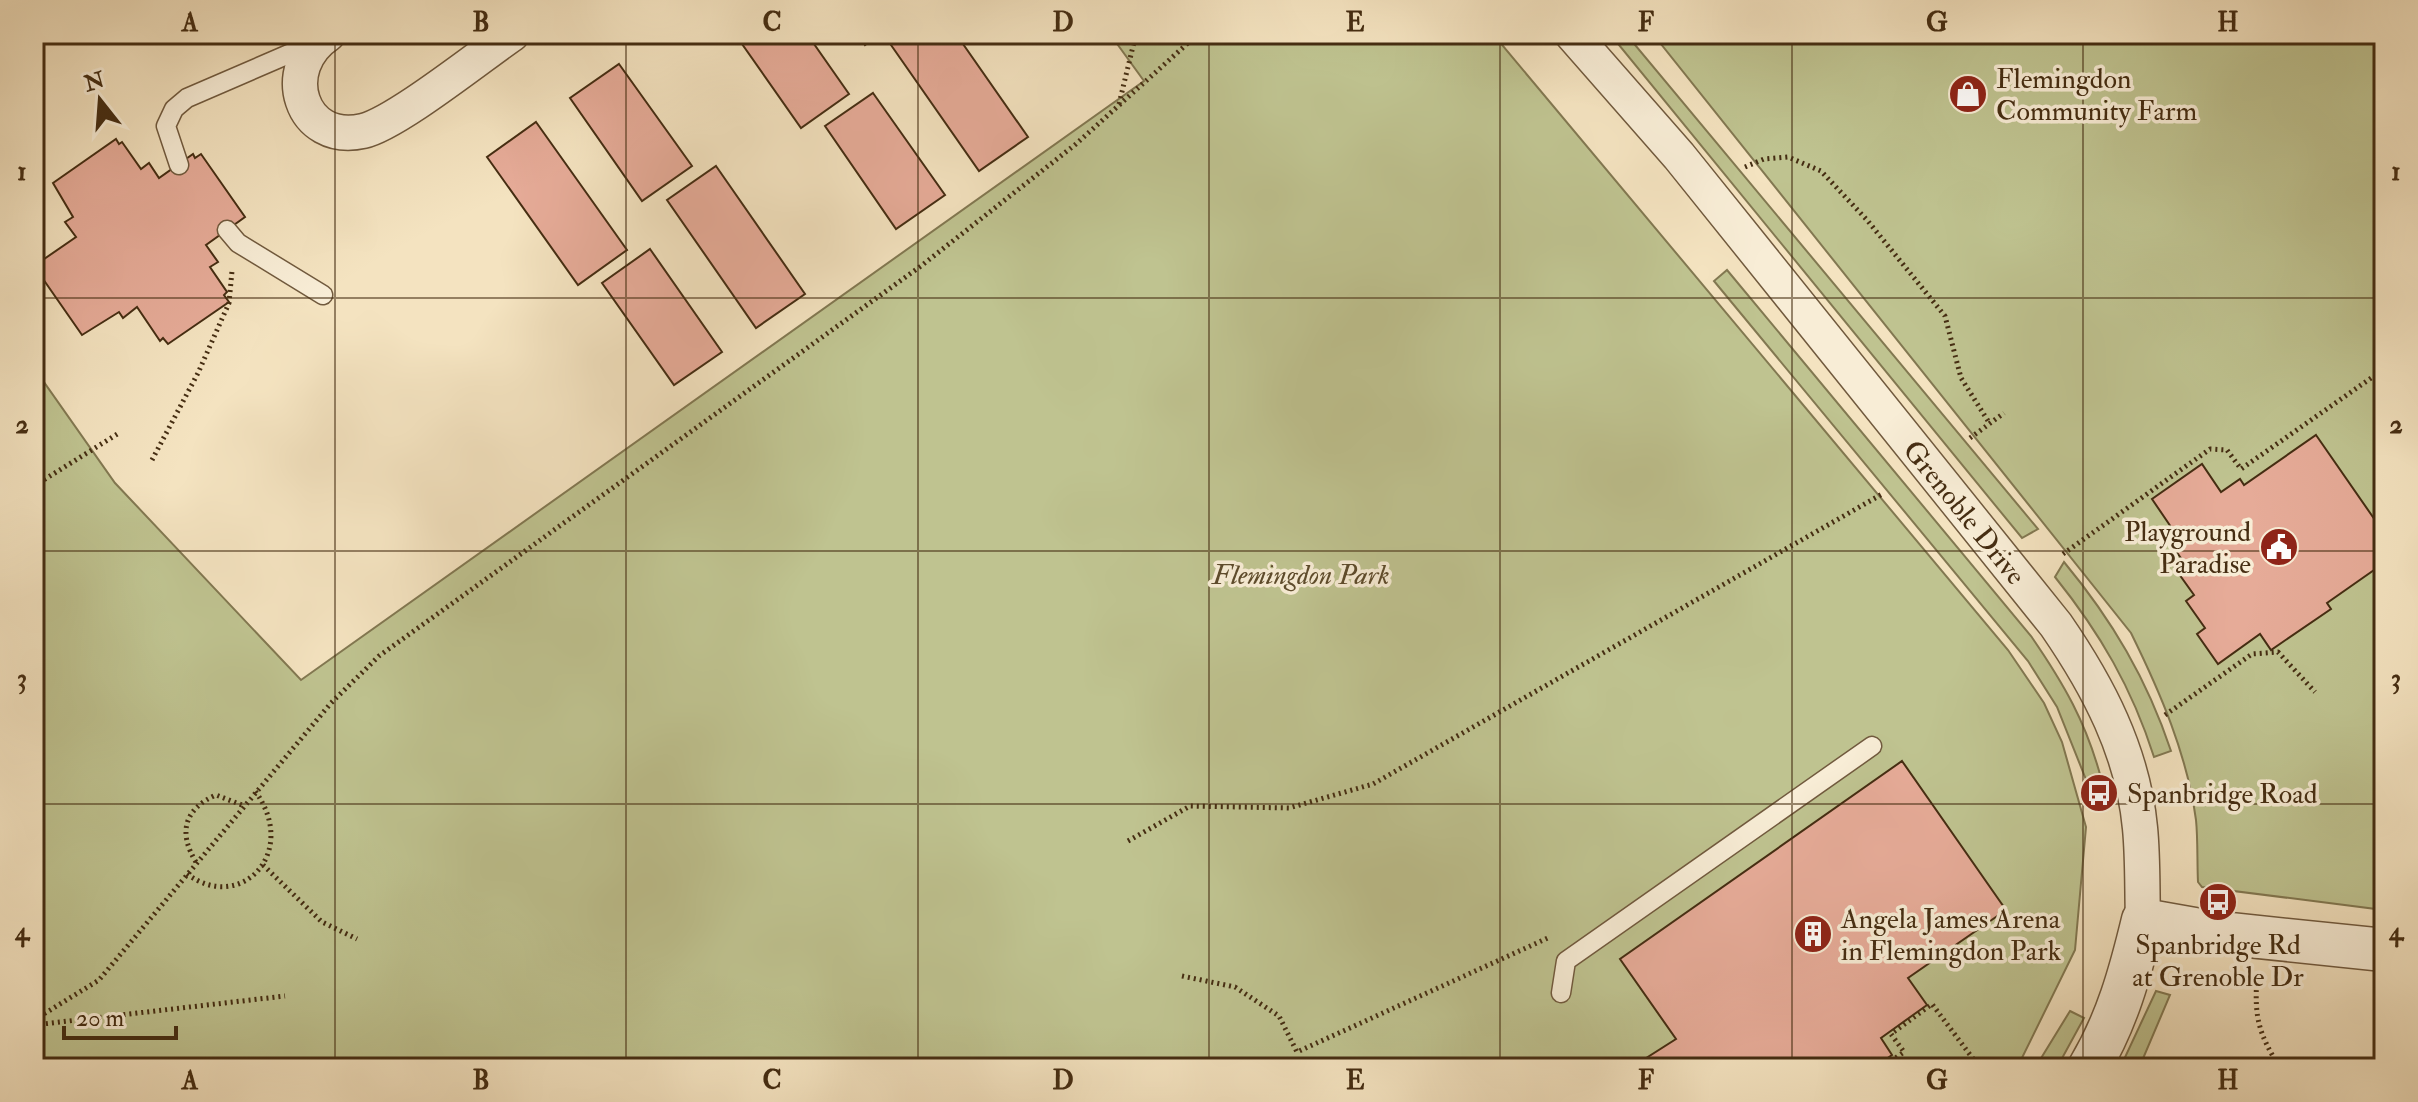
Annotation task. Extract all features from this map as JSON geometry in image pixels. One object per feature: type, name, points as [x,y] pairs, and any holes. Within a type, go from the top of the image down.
[{"type":"street","points":[[322,38],[300,71],[301,99],[323,125],[338,132],[351,133],[385,122],[512,34]]},
{"type":"street","name":"Grenoble Drive","points":[[1572,34],[1679,156],[2056,625],[2094,681],[2125,754],[2140,826],[2143,920],[2127,988],[2111,1031],[2089,1068]]},
{"type":"street","points":[[2143,920],[2211,932],[2384,950]]},
{"type":"lane","points":[[179,165],[166,126],[180,103],[322,38]]},
{"type":"lane","points":[[233,236],[323,295]]},
{"type":"lane","points":[[1561,993],[1566,961],[1872,746]]},
{"type":"path","points":[[1119,105],[1136,34]]},
{"type":"path","points":[[34,1022],[99,980],[242,805],[331,703],[379,656],[921,266],[1076,144],[1198,34]]},
{"type":"path","points":[[1745,167],[1764,159],[1788,157],[1821,171],[1867,220],[1945,316],[1961,378],[1990,424]]},
{"type":"path","points":[[152,460],[198,373],[229,303],[233,236]]},
{"type":"path","points":[[2063,554],[2210,449],[2227,450],[2241,469],[2384,369]]},
{"type":"path","points":[[1970,438],[2004,413]]},
{"type":"path","points":[[34,486],[119,433]]},
{"type":"path","points":[[1128,841],[1190,806],[1289,808],[1373,784],[1884,493]]},
{"type":"path","points":[[2165,715],[2252,654],[2278,652],[2315,692]]},
{"type":"path","points":[[187,874],[215,887],[233,885],[250,877],[263,865],[273,834],[271,817],[255,791]]},
{"type":"path","points":[[196,862],[185,841],[184,828],[191,811],[216,795],[242,805]]},
{"type":"path","points":[[263,865],[322,922],[357,939]]},
{"type":"path","points":[[1182,976],[1235,987],[1279,1016],[1297,1052],[1549,935],[1566,961]]},
{"type":"path","points":[[2257,978],[2255,1014],[2265,1044],[2280,1068]]},
{"type":"path","points":[[34,1022],[285,996]]},
{"type":"path","points":[[1881,1068],[1904,1052],[1891,1034],[1932,1004],[1980,1068]]},
{"type":"green space","name":"Flemingdon Park","points":[[1110,34],[1493,34],[2008,650],[2044,703],[2062,742],[2086,827],[2075,950],[2017,1068],[34,1068],[34,368],[115,483],[301,680],[1144,81]]},
{"type":"green space","points":[[1610,34],[1626,34],[2038,529],[2022,538]]},
{"type":"green space","points":[[1653,34],[2384,34],[2384,910],[2202,887],[2198,882],[2196,820],[2186,771],[2162,701],[2131,633]]},
{"type":"green space","points":[[1727,270],[2031,636],[2073,704],[2101,778],[2087,782],[2057,707],[2028,661],[1714,281]]},
{"type":"green space","points":[[2064,562],[2113,628],[2151,699],[2171,751],[2154,757],[2136,708],[2113,662],[2055,577]]},
{"type":"green space","points":[[2156,991],[2170,995],[2139,1068],[2120,1068]]},
{"type":"green space","points":[[2070,1011],[2084,1018],[2060,1062],[2056,1068],[2035,1068]]},
{"type":"building","points":[[735,34],[807,34],[849,94],[801,128]]},
{"type":"building","points":[[858,34],[880,34],[865,45]]},
{"type":"building","points":[[905,34],[956,34],[1028,137],[979,171],[891,45]]},
{"type":"building","points":[[619,64],[692,166],[642,201],[570,98]]},
{"type":"building","points":[[873,93],[945,195],[896,229],[825,126]]},
{"type":"building","points":[[536,122],[627,250],[578,285],[487,157]]},
{"type":"building","points":[[116,139],[119,144],[122,142],[141,169],[149,163],[159,178],[193,154],[195,158],[201,154],[245,217],[206,245],[218,262],[210,267],[227,292],[224,295],[229,302],[168,344],[163,338],[160,341],[137,307],[123,318],[119,312],[82,335],[34,266],[76,237],[65,222],[73,217],[53,183]]},
{"type":"building","points":[[716,166],[805,294],[756,328],[667,200]]},
{"type":"building","points":[[650,249],[722,352],[674,385],[602,283]]},
{"type":"building","name":"Playground Paradise","points":[[2316,435],[2384,533],[2384,563],[2327,603],[2331,609],[2271,650],[2260,634],[2218,664],[2197,634],[2205,628],[2186,601],[2194,595],[2174,567],[2183,561],[2163,533],[2171,527],[2152,499],[2202,464],[2221,492],[2240,479],[2244,485]]},
{"type":"building","name":"Angela James Arena in Flemingdon Park","points":[[1902,761],[2006,910],[1908,978],[1927,1005],[1881,1038],[1892,1055],[1873,1068],[1645,1068],[1640,1062],[1676,1039],[1620,959]]},
{"type":"place","name":"Flemingdon Community Farm","points":[[1968,94]]},
{"type":"place","name":"Playground Paradise","points":[[2279,547]]},
{"type":"place","name":"Spanbridge Road","points":[[2099,793]]},
{"type":"place","name":"Spanbridge Rd at Grenoble Dr","points":[[2218,902]]},
{"type":"place","name":"Angela James Arena in Flemingdon Park","points":[[1813,934]]}]
